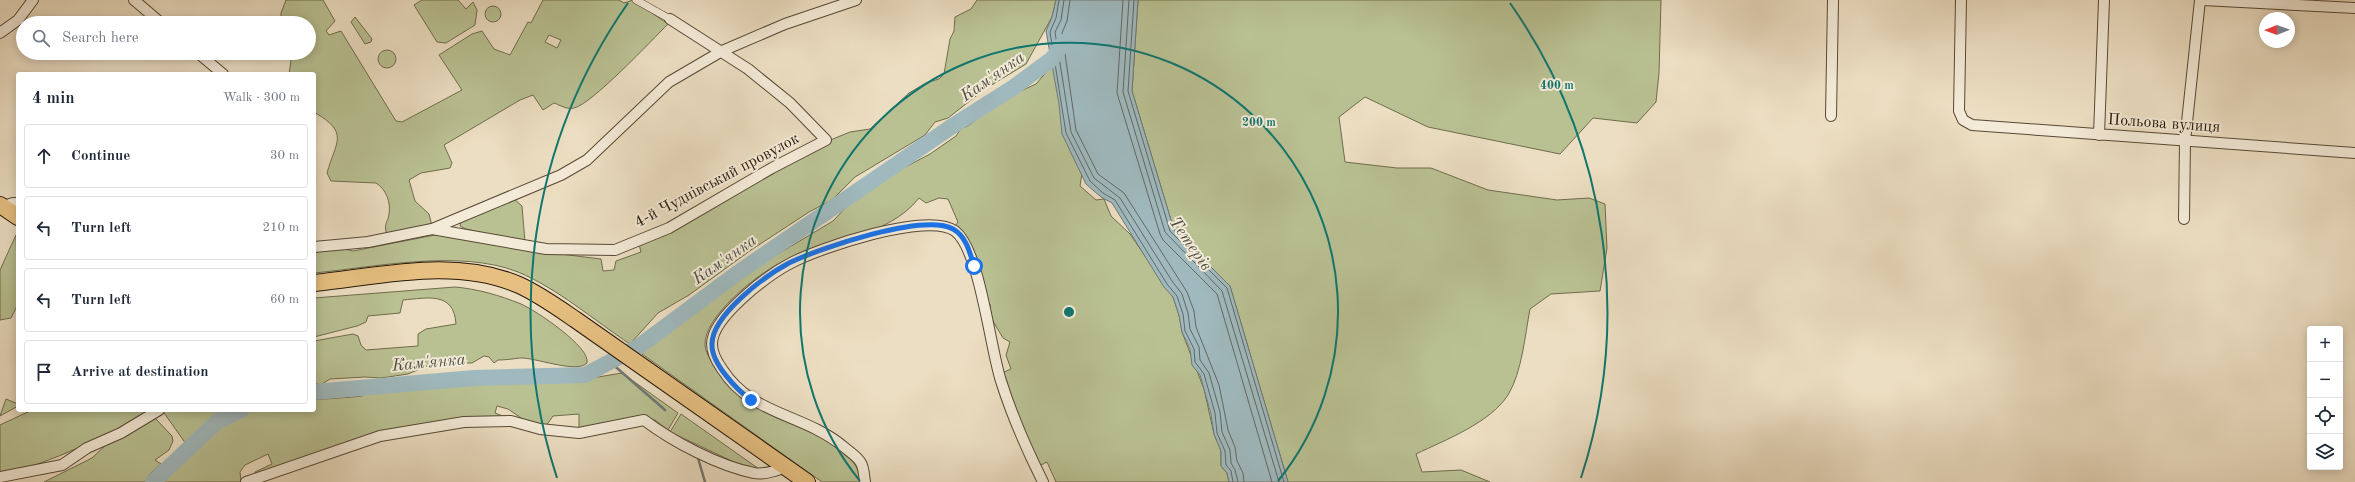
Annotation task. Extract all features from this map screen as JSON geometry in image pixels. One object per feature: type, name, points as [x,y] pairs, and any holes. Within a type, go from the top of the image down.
[{"type":"main road","points":[[0,208],[16,216]]},
{"type":"main road","points":[[0,208],[16,222]]},
{"type":"main road","points":[[316,283],[442,270],[479,272],[511,282],[534,292],[574,323],[660,383],[807,482]]},
{"type":"main road","points":[[316,290],[438,277],[474,278],[531,298],[574,323]]},
{"type":"main road","points":[[660,383],[795,482]]},
{"type":"street","points":[[21,16],[34,0]]},
{"type":"street","points":[[134,0],[153,16]]},
{"type":"street","points":[[636,0],[722,51]]},
{"type":"street","points":[[316,248],[368,242],[432,229],[561,175],[586,160],[669,82],[722,51],[785,24],[856,0]]},
{"type":"street","points":[[1831,116],[1833,0]]},
{"type":"street","name":"Польова вулиця","points":[[1961,0],[1959,111],[1962,120],[1972,125],[2355,153]]},
{"type":"street","points":[[2099,135],[2104,0]]},
{"type":"street","points":[[2184,219],[2185,141],[2202,0],[2355,8]]},
{"type":"street","points":[[0,33],[16,21]]},
{"type":"street","name":"4-й Чуднівський провулок","points":[[432,229],[546,249],[614,250],[669,228],[772,168],[826,140],[790,103],[748,69],[722,51]]},
{"type":"street","points":[[206,60],[221,72]]},
{"type":"street","points":[[0,208],[13,202],[16,203]]},
{"type":"street","points":[[865,482],[861,461],[831,436],[815,427],[764,406],[741,393],[714,356],[712,345],[714,335],[725,317],[742,298],[775,272],[789,264],[869,236],[902,227],[922,225],[953,229],[966,243],[974,266],[1001,381],[1043,482]]},
{"type":"street","points":[[0,477],[62,465],[86,448],[121,433],[156,412]]},
{"type":"street","points":[[246,482],[380,436],[464,422],[512,421],[540,429],[579,433],[644,420],[666,437],[714,459],[755,473],[778,470]]},
{"type":"green space","points":[[286,0],[323,0],[335,21],[326,31],[329,35],[341,31],[396,121],[402,122],[462,90],[439,55],[472,34],[482,31],[494,49],[510,55],[528,22],[531,23],[543,0],[619,0],[624,3],[633,0],[668,24],[622,70],[583,104],[574,108],[566,108],[554,103],[543,110],[533,95],[520,100],[444,145],[452,163],[450,168],[421,173],[409,180],[415,201],[429,214],[432,226],[387,235],[386,225],[389,214],[389,205],[387,196],[383,189],[376,183],[331,181],[327,173],[337,138],[336,132],[332,126],[316,113],[316,72],[289,72],[291,60],[316,60],[316,16],[281,16]],"holes":[[[549,35],[561,40],[557,48],[545,42]]]},
{"type":"green space","points":[[422,0],[458,0],[466,9],[473,2],[477,10],[475,25],[446,43],[437,42],[414,5]]},
{"type":"green space","points":[[977,0],[1056,0],[1052,17],[1026,64],[985,89],[948,118],[935,122],[925,135],[855,177],[832,200],[809,212],[751,250],[689,295],[658,313],[630,344],[576,305],[547,287],[518,272],[495,265],[470,262],[418,262],[316,273],[316,252],[344,249],[353,251],[445,233],[544,252],[601,259],[603,271],[614,270],[616,261],[641,252],[639,244],[823,143],[850,132],[870,129],[909,93],[926,83],[939,79],[944,74],[950,39],[954,31],[955,17],[971,9]]},
{"type":"green space","points":[[1138,0],[1661,0],[1659,73],[1656,102],[1637,123],[1593,118],[1560,154],[1428,127],[1365,97],[1339,117],[1345,162],[1397,168],[1431,168],[1488,190],[1557,200],[1589,198],[1605,204],[1607,248],[1600,291],[1551,294],[1530,309],[1520,365],[1513,386],[1508,395],[1500,405],[1479,422],[1453,437],[1416,454],[1422,472],[1461,470],[1490,482],[1288,482],[1230,286],[1174,230],[1132,91]]},
{"type":"green space","points":[[493,6],[500,11],[501,14],[496,21],[493,22],[486,17],[485,14],[490,7]]},
{"type":"green space","points":[[355,17],[372,39],[371,42],[365,44],[351,22]]},
{"type":"green space","points":[[387,50],[393,53],[396,59],[393,65],[387,68],[381,65],[378,59],[381,53]]},
{"type":"green space","points":[[1056,61],[1082,173],[1080,186],[1096,200],[1104,199],[1111,216],[1130,234],[1173,297],[1179,315],[1182,332],[1204,389],[1214,434],[1221,451],[1221,466],[1227,473],[1229,482],[1056,482],[1047,462],[1039,466],[1002,373],[1011,369],[1006,355],[1010,342],[1003,338],[994,323],[991,316],[990,304],[986,300],[955,226],[958,222],[948,199],[939,198],[926,203],[919,198],[906,211],[890,222],[854,237],[815,249],[780,263],[746,286],[722,310],[713,322],[707,334],[705,348],[708,355],[735,392],[763,411],[814,432],[830,441],[844,452],[855,465],[862,482],[822,482],[642,354],[654,340],[679,326],[685,315],[698,309],[709,294],[726,289],[741,274],[768,260],[833,221],[849,204],[879,181],[930,154],[956,136],[962,127],[966,127],[976,120],[994,103],[1036,84]]},
{"type":"green space","points":[[513,198],[522,206],[525,242],[466,229],[460,226],[461,221]]},
{"type":"green space","points":[[16,235],[16,308],[11,318],[0,320],[0,270]]},
{"type":"green space","points":[[455,287],[472,289],[496,295],[521,304],[549,321],[572,339],[586,356],[587,363],[582,366],[574,367],[520,358],[498,360],[494,363],[489,357],[484,356],[472,363],[452,363],[451,358],[448,357],[408,374],[381,378],[365,377],[330,379],[319,386],[316,383],[316,341],[353,334],[358,336],[361,345],[366,350],[418,346],[418,334],[426,329],[456,324],[454,313],[445,301],[421,298],[403,300],[400,313],[368,316],[366,322],[357,326],[316,336],[316,298]]},
{"type":"green space","points":[[489,372],[497,378],[523,379],[540,373],[571,378],[598,377],[622,373],[678,413],[668,430],[655,420],[648,419],[579,428],[579,414],[553,416],[546,426],[524,420],[508,409],[497,406],[495,413],[505,417],[352,444],[347,441],[346,444],[254,476],[255,472],[272,464],[268,454],[245,465],[240,472],[241,482],[153,482],[180,457],[183,451],[199,444],[227,421],[241,412],[316,412],[316,399],[362,396],[369,390],[375,389],[434,385],[448,386],[459,381],[479,380],[484,374]]},
{"type":"green space","points":[[6,399],[16,403],[16,407],[0,416]]},
{"type":"green space","points":[[28,412],[148,412],[116,430],[78,448],[40,463],[0,476],[0,425]]},
{"type":"green space","points":[[163,412],[219,412],[214,419],[186,444]]},
{"type":"green space","points":[[681,414],[759,469],[753,471],[670,432]]},
{"type":"green space","points":[[155,418],[172,436],[173,441],[169,450],[155,460],[161,464],[150,474],[145,482],[44,482],[92,458],[107,444]]},
{"type":"water","points":[[1056,0],[1138,0],[1132,91],[1174,230],[1230,286],[1288,482],[1229,482],[1227,473],[1221,466],[1221,451],[1214,434],[1211,414],[1200,375],[1192,365],[1190,349],[1182,332],[1179,315],[1173,297],[1164,287],[1112,203],[1101,197],[1086,184],[1062,134],[1059,104],[1046,31],[1052,17]]},
{"type":"waterway","name":"Кам'янка","points":[[316,392],[474,378],[585,375],[638,347],[739,272],[951,127],[1014,87],[1052,59],[1064,42]]},
{"type":"waterway","points":[[610,362],[665,410]]},
{"type":"waterway","name":"Кам'янка","points":[[153,482],[218,421],[237,412]]},
{"type":"waterway","points":[[698,458],[705,482]]},
{"type":"route","points":[[751,400],[741,393],[723,371],[714,356],[712,345],[714,335],[725,317],[742,298],[775,272],[798,259],[862,238],[909,225],[953,229],[966,243],[974,266]]},
{"type":"water label","name":"Тетерів","points":[[1190,244]]}]
